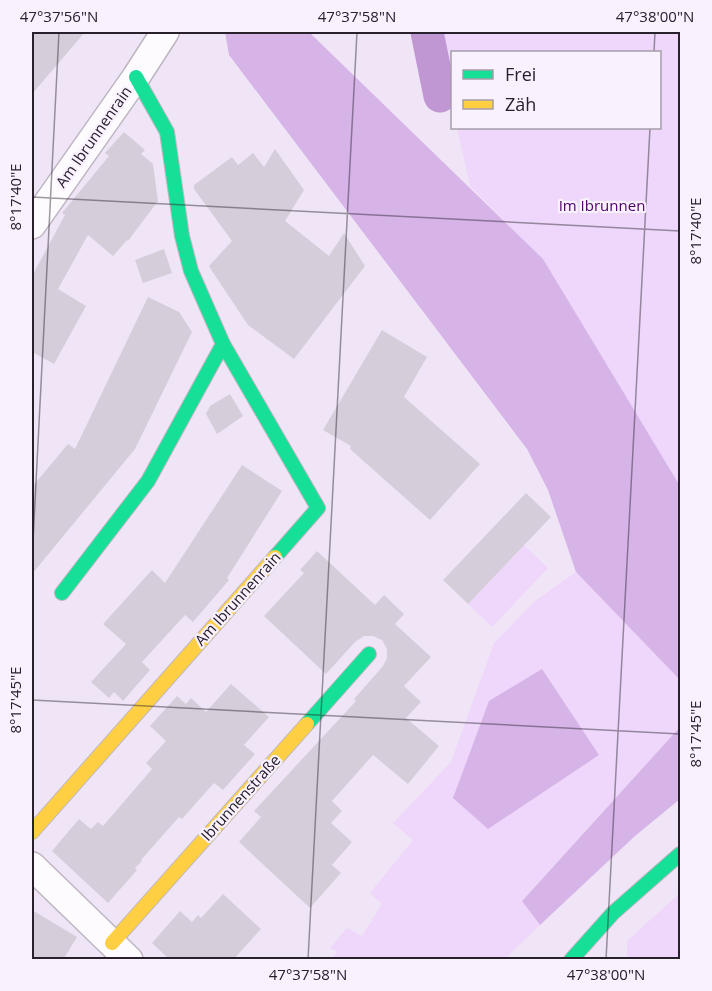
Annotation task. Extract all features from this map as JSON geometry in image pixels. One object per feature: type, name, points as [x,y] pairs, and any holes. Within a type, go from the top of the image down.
[{"type":"street","name":"Am Ibrunnenrain","points":[[32,225],[165,32]]},
{"type":"street","name":"Am Ibrunnenrain","points":[[32,832],[318,508],[223,344],[191,271],[182,236],[167,132],[136,77]]},
{"type":"street","points":[[62,593],[148,482],[223,344]]},
{"type":"street","name":"Ibrunnenstraße","points":[[32,866],[121,951],[369,654]]},
{"type":"street","points":[[571,960],[613,913],[681,854]]},
{"type":"green space","name":"Im Ibrunnen","points":[[436,32],[680,32],[680,486],[543,260],[470,186],[457,129],[661,129],[661,51],[451,51],[451,102]]},
{"type":"green space","points":[[524,545],[548,568],[492,627],[468,604]]},
{"type":"green space","points":[[576,572],[680,680],[680,727],[522,900],[540,925],[505,959],[330,959],[338,952],[330,948],[347,928],[362,936],[382,904],[370,893],[413,840],[393,823],[451,762],[494,643],[535,601]]},
{"type":"green space","points":[[680,893],[680,959],[627,959],[627,941]]},
{"type":"shaded area","points":[[225,32],[309,32],[543,259],[680,486],[680,680],[576,572],[548,490],[527,449],[229,55]]},
{"type":"shaded area","points":[[542,669],[599,755],[488,829],[453,798],[489,701]]},
{"type":"shaded area","points":[[680,727],[680,799],[635,836],[540,925],[522,901]]},
{"type":"building","points":[[32,32],[85,32],[32,94]]},
{"type":"building","points":[[124,132],[145,150],[141,154],[153,164],[158,201],[128,241],[113,256],[88,235],[58,289],[86,306],[54,364],[32,352],[32,274],[65,215],[62,213],[109,156],[105,153]]},
{"type":"building","points":[[275,149],[304,190],[285,221],[329,256],[344,233],[365,266],[294,359],[248,325],[209,266],[232,241],[194,189],[194,185],[232,157],[238,165],[253,153],[264,167]]},
{"type":"building","points":[[164,249],[172,273],[143,283],[135,260]]},
{"type":"building","points":[[148,297],[179,312],[192,332],[135,449],[32,574],[32,487],[68,444],[75,449]]},
{"type":"building","points":[[382,330],[427,357],[404,397],[480,464],[430,520],[350,449],[351,446],[323,430]]},
{"type":"building","points":[[230,394],[243,416],[217,434],[206,414],[210,406]]},
{"type":"building","points":[[242,465],[282,491],[227,578],[229,580],[193,622],[185,615],[142,662],[150,670],[123,701],[114,692],[109,698],[91,682],[126,644],[103,624],[152,570],[165,583]]},
{"type":"building","points":[[526,493],[551,517],[468,604],[443,580]]},
{"type":"building","points":[[317,551],[375,605],[384,595],[404,614],[395,624],[431,657],[404,686],[421,702],[406,718],[439,746],[408,784],[373,755],[332,801],[342,811],[331,823],[352,842],[332,865],[341,873],[310,908],[239,842],[261,817],[254,811],[356,701],[354,699],[383,666],[387,658],[387,649],[382,640],[373,636],[364,636],[355,642],[326,674],[264,616],[304,573],[300,570]]},
{"type":"building","points":[[231,684],[269,717],[244,745],[255,754],[223,790],[214,783],[182,819],[179,817],[141,860],[135,868],[137,870],[108,903],[52,851],[79,819],[91,829],[98,822],[103,826],[152,769],[146,763],[166,741],[150,726],[177,696],[186,704],[191,698],[206,712]]},
{"type":"building","points":[[223,894],[261,929],[233,960],[170,960],[152,943],[180,911],[192,922],[198,915],[201,918]]},
{"type":"building","points":[[32,910],[77,937],[63,960],[32,960]]},
{"type":"waterway","points":[[427,32],[440,96]]},
{"type":"traffic: fast","points":[[136,77],[167,132],[182,236],[191,271],[223,344],[318,508],[275,557]]},
{"type":"traffic: fast","points":[[62,593],[148,481],[223,344]]},
{"type":"traffic: fast","points":[[307,724],[369,654]]},
{"type":"traffic: fast","points":[[571,960],[613,913],[680,854]]},
{"type":"traffic: slow","points":[[32,832],[275,557]]},
{"type":"traffic: slow","points":[[112,943],[307,724]]}]
